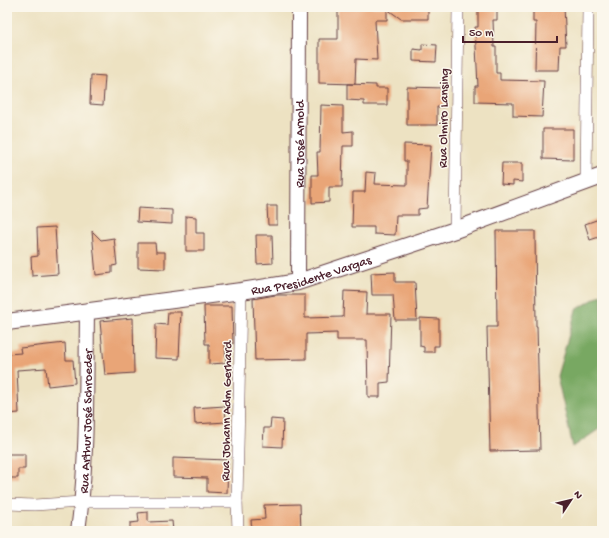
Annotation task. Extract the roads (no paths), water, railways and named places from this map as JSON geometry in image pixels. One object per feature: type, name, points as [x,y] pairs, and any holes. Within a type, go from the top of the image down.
[{"type":"main road","name":"Rua Presidente Vargas","points":[[7,322],[298,282],[455,230],[602,176]]},
{"type":"street","name":"Rua José Arnold","points":[[298,282],[300,7]]},
{"type":"street","name":"Rua Olmiro Lansing","points":[[455,230],[458,7]]},
{"type":"street","points":[[586,183],[588,7]]},
{"type":"street","name":"Rua Johann Adm Gerhard","points":[[238,531],[237,502],[241,291]]},
{"type":"street","name":"Rua Arthur José Schroeder","points":[[78,531],[82,502],[86,419],[87,311]]},
{"type":"street","points":[[7,504],[34,505],[82,502],[237,502]]}]
